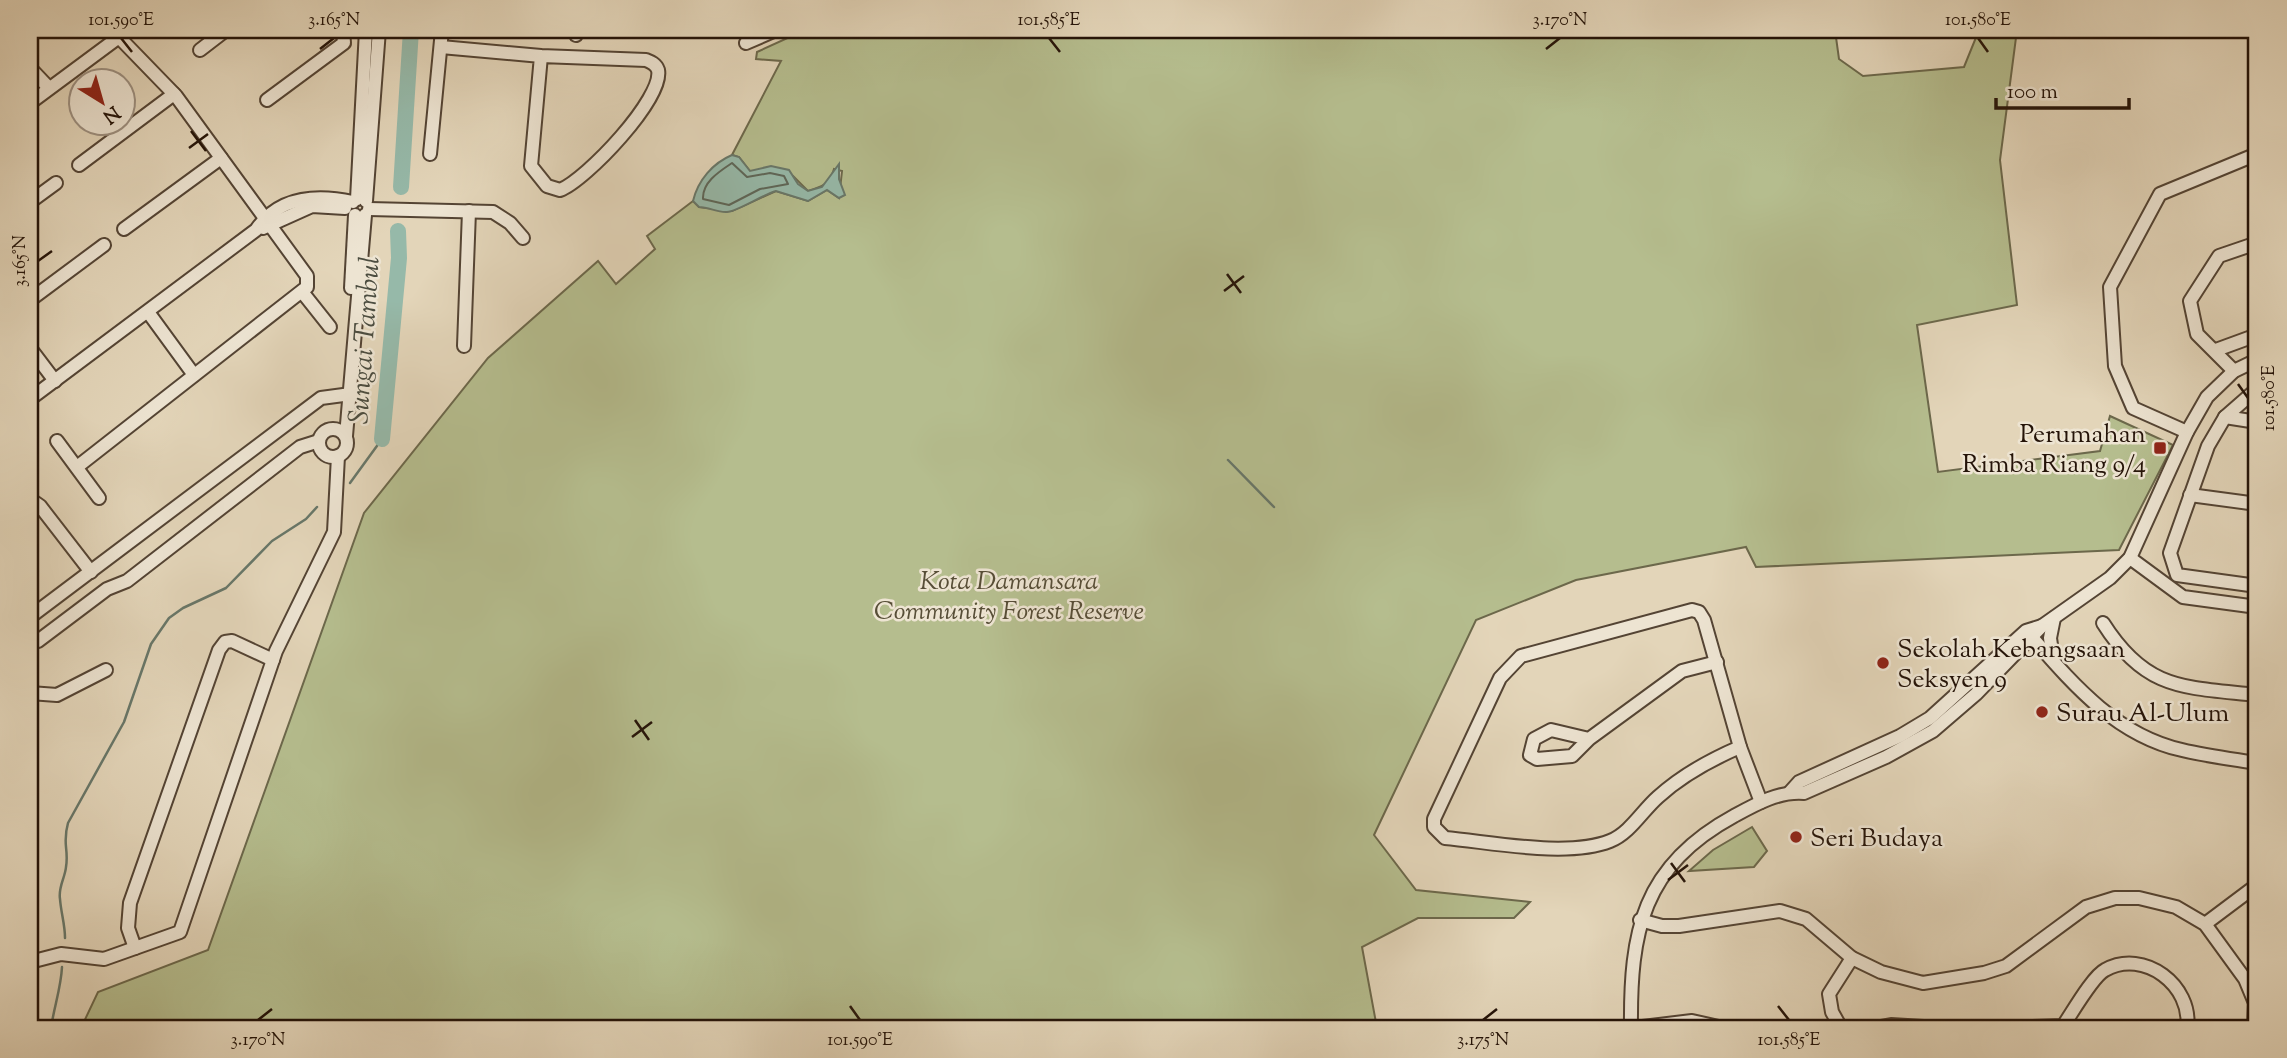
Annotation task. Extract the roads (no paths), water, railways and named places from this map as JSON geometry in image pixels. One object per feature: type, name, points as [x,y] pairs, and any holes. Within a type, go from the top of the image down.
[{"type":"street","points":[[200,50],[226,30]]},
{"type":"street","points":[[319,440],[324,454],[338,456],[346,450],[342,432],[348,394],[366,30]]},
{"type":"street","points":[[359,207],[379,30]]},
{"type":"street","points":[[430,154],[442,30]]},
{"type":"street","points":[[746,43],[776,30]]},
{"type":"street","points":[[30,103],[116,33],[174,94],[307,276],[307,287],[303,293],[76,467]]},
{"type":"street","points":[[267,100],[344,36]]},
{"type":"street","points":[[441,47],[541,56],[646,60],[655,64],[658,72],[656,89],[604,158],[560,190],[547,186],[531,166],[541,56]]},
{"type":"street","points":[[30,68],[50,88]]},
{"type":"street","points":[[79,165],[174,94]]},
{"type":"street","points":[[2187,432],[2133,408],[2115,366],[2110,287],[2161,194],[2257,154]]},
{"type":"street","points":[[124,229],[221,158]]},
{"type":"street","points":[[30,202],[56,183]]},
{"type":"street","points":[[30,399],[267,222],[312,206],[500,214],[523,238]]},
{"type":"street","points":[[464,346],[469,211]]},
{"type":"street","points":[[2234,371],[2216,350],[2197,334],[2190,301],[2219,256],[2257,243]]},
{"type":"street","points":[[30,300],[104,245]]},
{"type":"street","points":[[303,293],[330,327]]},
{"type":"street","points":[[148,312],[194,375]]},
{"type":"street","points":[[2216,350],[2257,335]]},
{"type":"street","points":[[30,348],[55,381]]},
{"type":"street","points":[[1723,1028],[1692,1021],[1633,1028],[1630,974],[1640,920],[1653,890],[1684,851],[1719,825],[1761,802],[1790,792],[1804,793],[1930,718],[2030,635],[2110,578],[2130,558],[2187,432],[2207,397],[2234,371],[2257,360]]},
{"type":"street","points":[[2255,389],[2225,417],[2208,446],[2169,553],[2177,575],[2257,586]]},
{"type":"street","points":[[30,617],[321,398],[348,394]]},
{"type":"street","points":[[2225,417],[2257,422]]},
{"type":"street","points":[[30,643],[37,641],[107,589],[127,581],[300,447],[319,440],[326,430],[342,432]]},
{"type":"street","points":[[57,441],[99,498]]},
{"type":"street","points":[[30,962],[61,954],[104,959],[180,932],[273,660],[334,532],[338,456]]},
{"type":"street","points":[[2190,495],[2257,504]]},
{"type":"street","points":[[30,499],[40,506],[91,572]]},
{"type":"street","points":[[2130,558],[2183,597],[2257,607]]},
{"type":"street","points":[[1740,747],[1721,755],[1659,796],[1626,830],[1609,841],[1577,847],[1535,846],[1445,838],[1434,827],[1434,819],[1500,678],[1521,656],[1692,610],[1699,612],[1704,620],[1740,747],[1761,802]]},
{"type":"street","points":[[2051,658],[2050,638],[2054,618]]},
{"type":"street","points":[[2103,623],[2126,657],[2176,687],[2257,695]]},
{"type":"street","points":[[2030,635],[2094,705],[2136,733],[2180,750],[2257,763]]},
{"type":"street","points":[[1848,768],[1938,727],[2015,656],[2030,635]]},
{"type":"street","points":[[135,948],[128,928],[130,903],[219,650],[225,642],[232,641],[273,660]]},
{"type":"street","points":[[2015,656],[2028,652],[2051,658]]},
{"type":"street","points":[[1589,738],[1682,671],[1717,662]]},
{"type":"street","points":[[30,693],[57,695],[106,670]]},
{"type":"street","points":[[2205,924],[2257,885]]},
{"type":"street","points":[[1640,920],[1662,926],[1679,926],[1780,911],[1807,919],[1852,958],[1881,972],[1923,983],[1984,973],[2006,966],[2086,907],[2115,898],[2138,898],[2176,907],[2205,924],[2245,979],[2255,1003],[2254,1028]]},
{"type":"street","points":[[1842,1028],[1832,1012],[1829,994],[1835,979],[1852,958]]},
{"type":"street","points":[[2007,1028],[2063,1027],[2103,970],[2126,962],[2150,966],[2166,977],[2182,995],[2189,1016],[2187,1028]]},
{"type":"street","points":[[1875,1028],[1891,1025],[1940,1028]]},
{"type":"water","points":[[732,155],[739,157],[750,171],[771,166],[789,170],[798,184],[808,191],[822,187],[839,164],[839,179],[845,195],[839,198],[827,190],[808,201],[776,191],[727,212],[699,207],[693,201],[703,179],[719,163]]},
{"type":"waterway","name":"Sungai Tambul","points":[[401,187],[411,30]]},
{"type":"waterway","name":"Sungai Tambul","points":[[382,439],[399,258],[398,231]]},
{"type":"waterway","name":"Sungai Tambul","points":[[350,483],[382,439]]},
{"type":"waterway","points":[[1228,460],[1274,507]]},
{"type":"waterway","name":"Sungai Tambul","points":[[65,938],[60,895],[66,867],[68,823],[124,722],[151,644],[169,618],[183,608],[226,588],[272,541],[306,519],[317,507]]},
{"type":"waterway","name":"Sungai Tambul","points":[[51,1028],[62,967]]},
{"type":"place","name":"Perumahan Rimba Riang 9/4","points":[[2160,448]]},
{"type":"place","name":"Sekolah Kebangsaan Seksyen 9","points":[[1883,663]]},
{"type":"place","name":"Surau Al-Ulum","points":[[2042,712]]},
{"type":"place","name":"Seri Budaya","points":[[1796,837]]},
{"type":"park label","name":"Kota Damansara Community Forest Reserve","points":[[1009,595]]}]
